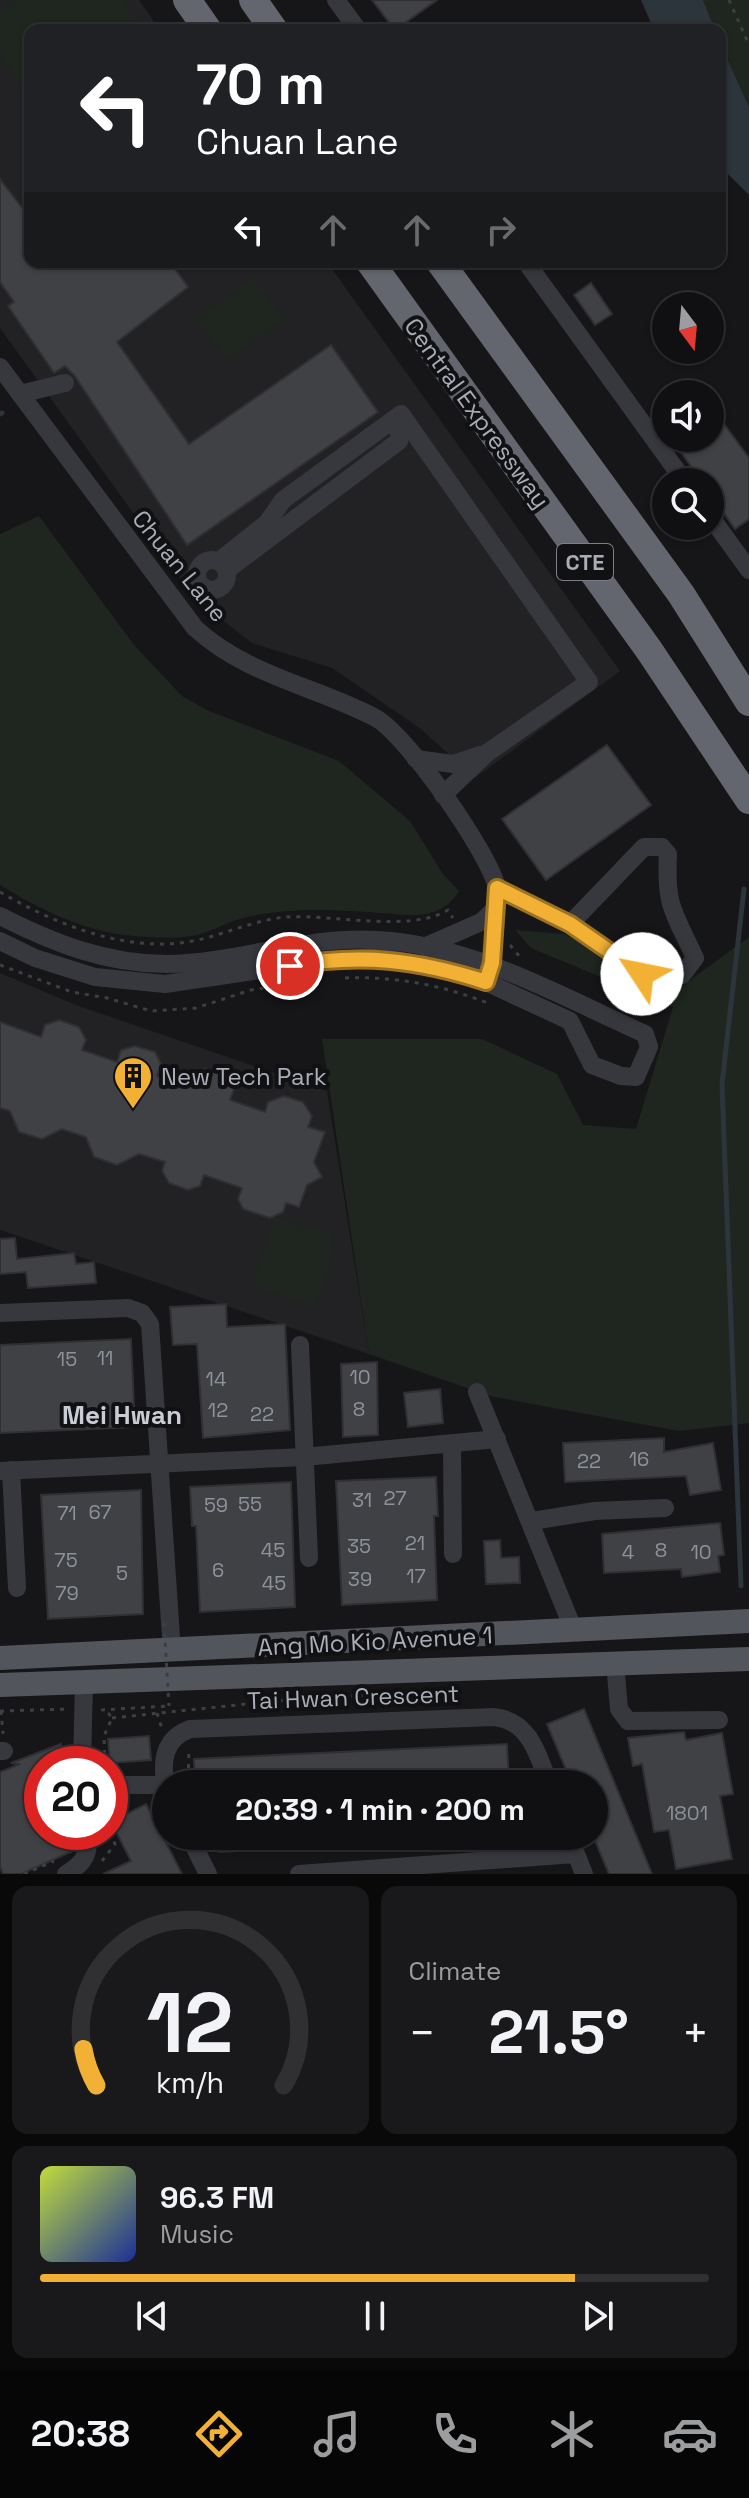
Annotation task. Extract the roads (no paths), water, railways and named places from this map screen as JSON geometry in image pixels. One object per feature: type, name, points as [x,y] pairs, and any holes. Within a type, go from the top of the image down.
[{"type":"highway","points":[[187,0],[204,24]]},
{"type":"highway","points":[[253,0],[270,24]]},
{"type":"highway","name":"Central Expressway","points":[[374,268],[649,650],[749,800]]},
{"type":"highway","name":"CTE","points":[[444,268],[681,594],[749,702]]},
{"type":"main road","name":"Ang Mo Kio Avenue 1","points":[[0,1658],[172,1652],[749,1621]]},
{"type":"main road","name":"Ang Mo Kio Avenue 1","points":[[0,1685],[749,1659]]},
{"type":"street","points":[[336,0],[354,24]]},
{"type":"street","points":[[530,268],[675,468]]},
{"type":"street","name":"Chuan Lane","points":[[0,367],[186,617],[213,644],[245,665],[377,718],[416,759],[443,795],[497,888]]},
{"type":"street","points":[[20,394],[65,383]]},
{"type":"street","name":"Chuan Lane","points":[[223,565],[267,523],[283,500],[401,414],[589,682],[487,753],[443,795]]},
{"type":"street","points":[[724,535],[749,570]]},
{"type":"street","points":[[416,759],[453,764],[487,753]]},
{"type":"street","points":[[486,982],[492,963],[497,888],[570,924],[642,974],[664,980],[682,975],[695,958],[670,908],[666,891],[668,854],[662,847],[644,847],[570,924]]},
{"type":"street","points":[[424,947],[481,922],[495,909]]},
{"type":"street","points":[[0,916],[46,940],[100,957],[167,964],[309,943],[373,939],[424,947],[492,963],[645,1034],[649,1047],[636,1077],[621,1076],[592,1065],[570,1021],[486,982],[448,969],[376,957],[314,962],[165,984],[95,977],[35,958],[0,941]]},
{"type":"street","points":[[0,1313],[128,1308],[145,1316],[152,1332],[167,1615],[172,1652]]},
{"type":"street","points":[[300,1345],[309,1558]]},
{"type":"street","points":[[477,1392],[532,1521],[574,1631]]},
{"type":"street","points":[[17,1588],[6,1470],[304,1457],[497,1439]]},
{"type":"street","points":[[452,1445],[453,1554]]},
{"type":"street","points":[[532,1521],[595,1511],[665,1508]]},
{"type":"street","points":[[615,1662],[619,1709],[628,1721],[719,1720]]},
{"type":"street","points":[[83,1746],[84,1681]]},
{"type":"street","name":"Tai Hwan Crescent","points":[[166,1770],[166,1750],[173,1738],[190,1729],[493,1717],[509,1720],[524,1730],[544,1770]]},
{"type":"street","name":"Tai Hwan Crescent","points":[[128,1785],[152,1786]]},
{"type":"street","points":[[67,1865],[84,1861],[88,1850]]},
{"type":"street","points":[[196,1850],[208,1874]]},
{"type":"street","points":[[299,1874],[525,1850]]},
{"type":"street","points":[[574,1850],[584,1874]]},
{"type":"waterway","points":[[741,1586],[722,1084],[744,889]]},
{"type":"place","name":"New Tech Park","points":[[133,1110]]},
{"type":"district","name":"Mei Hwan","points":[[122,1415]]}]
